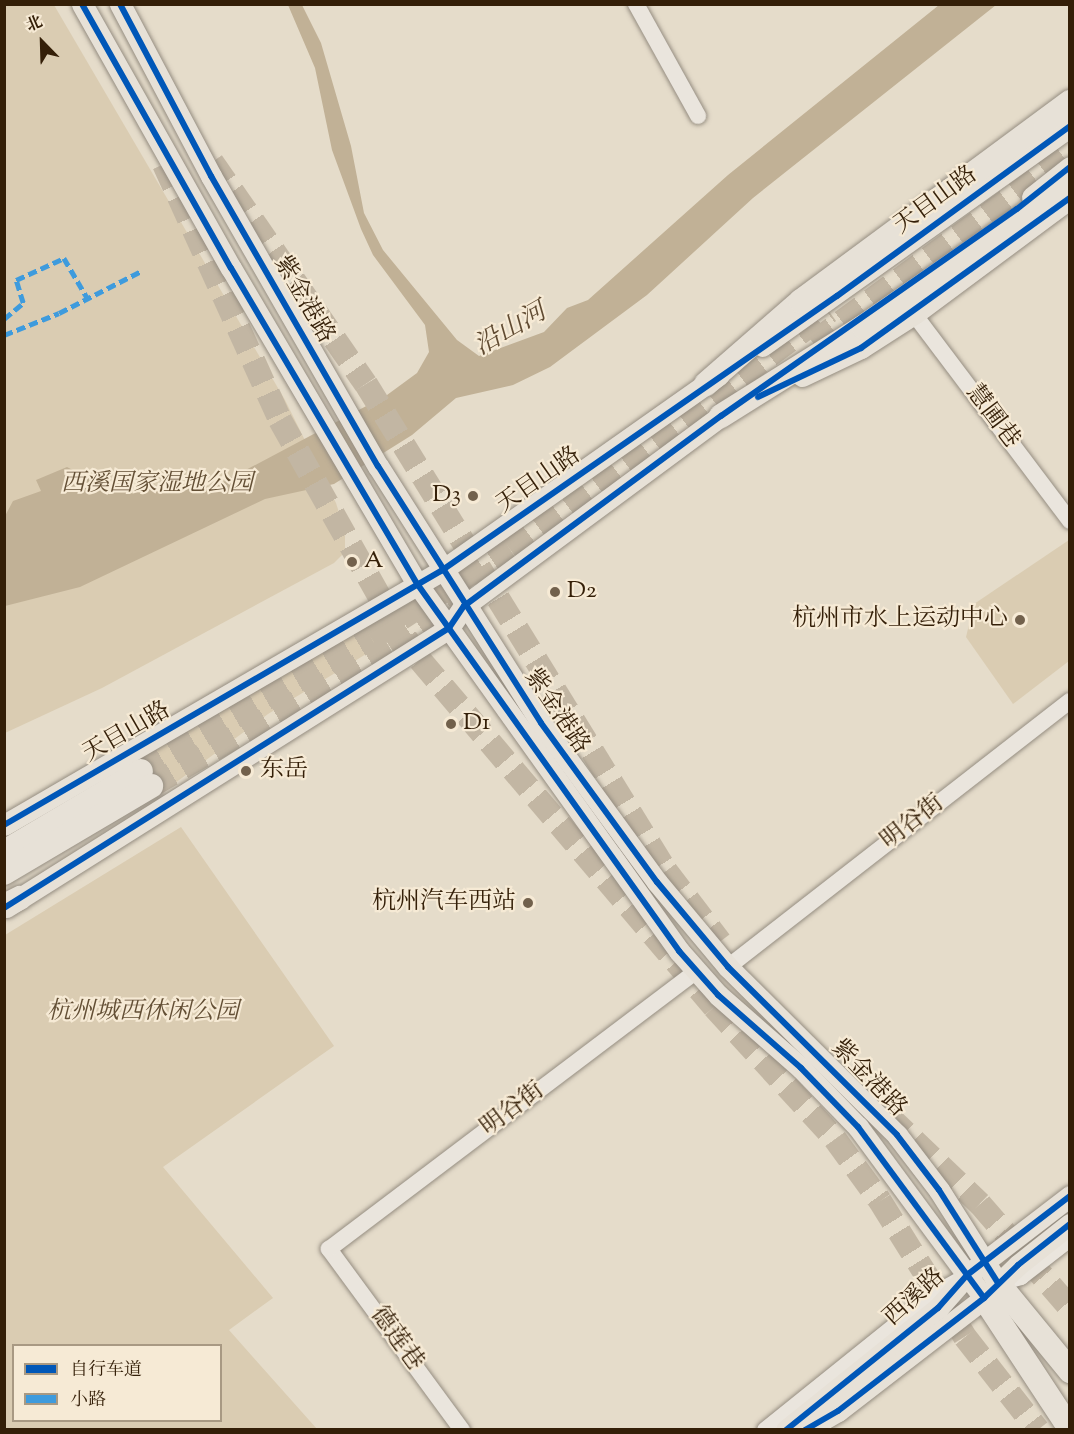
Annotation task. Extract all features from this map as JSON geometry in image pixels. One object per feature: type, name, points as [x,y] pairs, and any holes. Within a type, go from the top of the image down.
[{"type":"highway","points":[[706,384],[801,301],[1070,102]]},
{"type":"highway","points":[[721,416],[863,327],[1070,183]]},
{"type":"highway","points":[[4,852],[146,778],[4,873]]},
{"type":"highway","points":[[991,1290],[1070,1371]]},
{"type":"highway","points":[[991,1290],[1064,1419]]},
{"type":"main road","name":"紫金港路","points":[[82,4],[231,268],[418,585],[629,886],[697,971],[858,1127],[967,1275],[991,1290]]},
{"type":"main road","name":"紫金港路","points":[[120,4],[210,176],[378,466],[441,571],[591,794],[728,967],[897,1134],[939,1190],[984,1261],[991,1290]]},
{"type":"main road","name":"天目山路","points":[[4,825],[441,571],[706,384],[837,296],[1070,126]]},
{"type":"main road","name":"天目山路","points":[[10,904],[449,628],[464,606],[721,416],[1017,209],[1070,167]]},
{"type":"main road","name":"天目山路","points":[[721,416],[861,348],[914,314],[1070,198]]},
{"type":"main road","name":"西溪路","points":[[786,1430],[938,1308],[967,1275],[1070,1196]]},
{"type":"main road","name":"西溪路","points":[[805,1430],[838,1411],[991,1290],[1070,1224]]},
{"type":"street","points":[[636,4],[698,116]]},
{"type":"street","name":"慧圃巷","points":[[914,314],[1070,521]]},
{"type":"street","name":"明谷街","points":[[728,967],[1070,701]]},
{"type":"street","name":"明谷街","points":[[329,1249],[697,971]]},
{"type":"street","name":"西溪路","points":[[991,1290],[1021,1277],[1070,1239]]},
{"type":"street","name":"德莲巷","points":[[329,1249],[462,1430]]},
{"type":"street","name":"西溪路","points":[[765,1430],[934,1294],[967,1275]]},
{"type":"street","name":"西溪路","points":[[818,1430],[838,1411]]},
{"type":"green space","name":"西溪国家湿地公园","points":[[4,5],[54,5],[285,400],[336,503],[345,532],[345,552],[334,563],[102,688],[5,733]]},
{"type":"green space","name":"杭州市水上运动中心","points":[[1069,540],[1069,661],[1013,704],[966,637],[974,604]]},
{"type":"green space","points":[[394,612],[407,629],[268,714],[159,795],[136,758]]},
{"type":"green space","name":"杭州城西休闲公园","points":[[181,827],[334,1046],[163,1167],[273,1298],[229,1330],[317,1429],[5,1429],[5,935]]},
{"type":"shaded area","points":[[288,5],[302,5],[321,43],[351,146],[364,213],[383,250],[457,340],[479,356],[544,332],[567,308],[588,300],[728,175],[939,5],[996,5],[753,198],[647,295],[550,367],[513,385],[456,398],[412,435],[334,484],[265,499],[80,587],[5,606],[5,516],[13,501],[41,491],[36,480],[67,467],[94,481],[122,487],[161,490],[192,482],[212,488],[387,395],[417,373],[429,352],[425,325],[373,255],[361,229],[332,150],[315,68]]},
{"type":"tunnel","points":[[813,343],[1070,154]]},
{"type":"tunnel","points":[[212,162],[366,384],[666,871],[720,942]]},
{"type":"tunnel","points":[[164,164],[280,420],[386,608],[420,660],[714,1007],[835,1139],[880,1201],[965,1337],[1038,1430]]},
{"type":"tunnel","points":[[141,771],[371,638],[509,548],[829,311]]},
{"type":"tunnel","points":[[151,786],[390,647],[478,589]]},
{"type":"tunnel","points":[[888,1116],[980,1204],[1070,1308]]},
{"type":"marked path","points":[[4,319],[23,303],[16,280],[64,258],[88,299]]},
{"type":"marked path","points":[[4,335],[59,313],[143,270]]},
{"type":"cycle path","points":[[82,4],[231,268],[418,585],[679,951],[718,995],[801,1068],[858,1127],[984,1298]]},
{"type":"cycle path","points":[[120,4],[211,176],[378,466],[541,723],[657,882],[728,967],[897,1135],[939,1190],[998,1283]]},
{"type":"cycle path","points":[[4,825],[441,571],[837,296],[1070,126]]},
{"type":"cycle path","points":[[4,908],[449,628],[464,606],[721,416],[1017,209],[1070,167]]},
{"type":"cycle path","points":[[758,397],[861,348],[1070,198]]},
{"type":"cycle path","points":[[786,1430],[938,1308],[967,1275],[1070,1196]]},
{"type":"cycle path","points":[[805,1430],[838,1411],[984,1298],[1018,1265],[1070,1224]]},
{"type":"place","name":"D3","points":[[473,496]]},
{"type":"place","name":"A","points":[[352,562]]},
{"type":"place","name":"D2","points":[[555,592]]},
{"type":"place","name":"杭州市水上运动中心","points":[[1020,620]]},
{"type":"place","name":"D1","points":[[451,724]]},
{"type":"place","name":"东岳","points":[[246,771]]},
{"type":"place","name":"杭州汽车西站","points":[[528,903]]},
{"type":"water label","name":"沿山河","points":[[511,330]]}]
